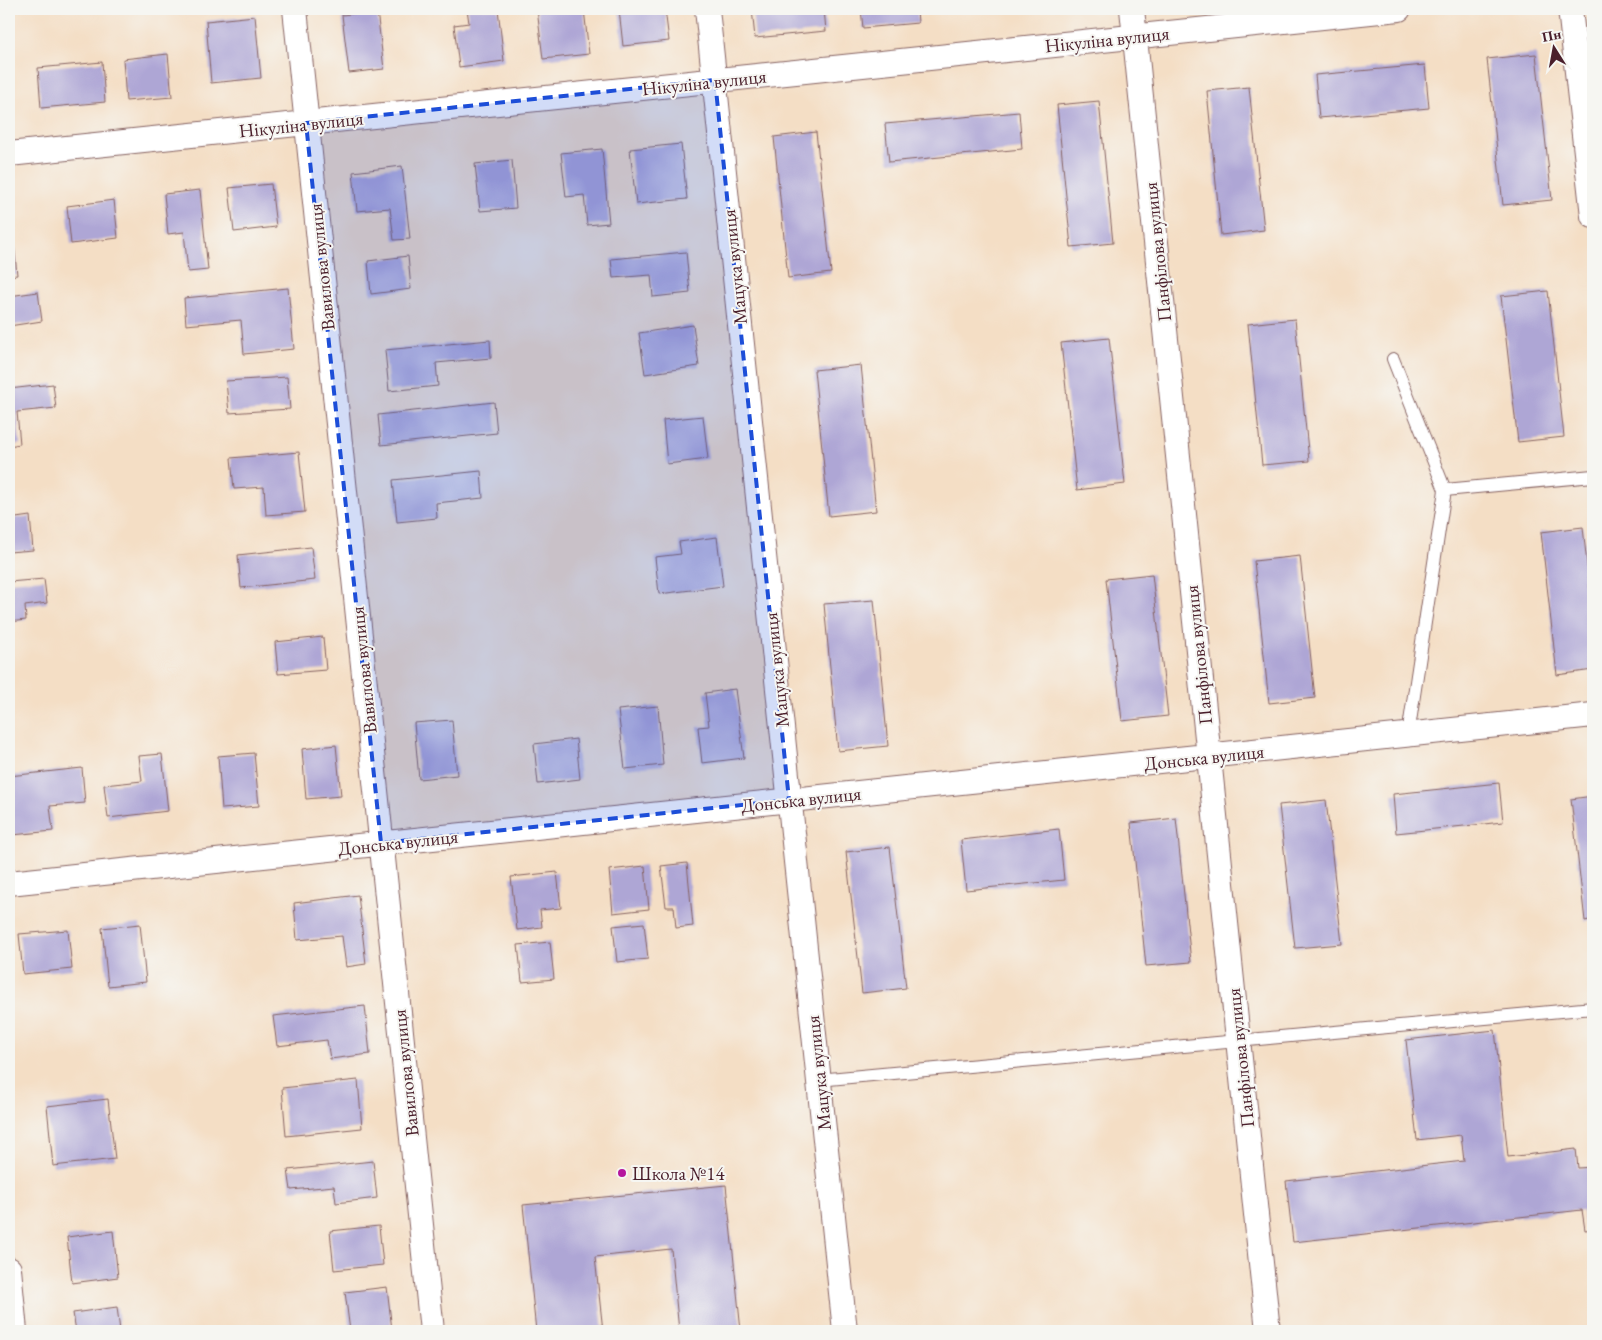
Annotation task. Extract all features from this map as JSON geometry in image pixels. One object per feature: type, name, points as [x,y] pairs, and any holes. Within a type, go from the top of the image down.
[{"type":"street","name":"Вавилова вулиця","points":[[295,9],[432,1331]]},
{"type":"street","name":"Мацука вулиця","points":[[707,9],[845,1331]]},
{"type":"street","name":"Панфілова вулиця","points":[[1132,9],[1268,1331]]},
{"type":"street","name":"Нікуліна вулиця","points":[[9,154],[1399,9]]},
{"type":"street","points":[[1570,9],[1593,216]]},
{"type":"street","name":"Донська вулиця","points":[[9,883],[1593,716]]},
{"type":"street","points":[[9,1269],[15,1331]]},
{"type":"lane","points":[[1394,359],[1446,490],[1408,735]]},
{"type":"lane","points":[[1446,490],[1593,476]]},
{"type":"lane","points":[[818,1080],[1593,1008]]},
{"type":"highlighted area","points":[[715,80],[789,800],[381,843],[306,123]]},
{"type":"building","points":[[467,9],[498,9],[504,61],[459,67],[454,25],[469,23]]},
{"type":"building","points":[[537,9],[584,9],[589,54],[543,59]]},
{"type":"building","points":[[619,9],[665,9],[669,41],[623,46]]},
{"type":"building","points":[[752,9],[824,9],[826,31],[755,38]]},
{"type":"building","points":[[861,9],[917,9],[918,23],[863,28]]},
{"type":"building","points":[[949,9],[969,9],[969,10],[950,12]]},
{"type":"building","points":[[377,11],[384,69],[349,73],[342,15]]},
{"type":"building","points":[[255,16],[261,78],[211,83],[206,21]]},
{"type":"building","points":[[168,54],[172,97],[126,101],[123,59]]},
{"type":"building","points":[[1536,54],[1552,200],[1503,205],[1487,59]]},
{"type":"building","points":[[102,62],[105,102],[41,108],[38,68]]},
{"type":"building","points":[[1425,65],[1429,108],[1319,118],[1315,75]]},
{"type":"building","points":[[1249,87],[1264,230],[1221,235],[1207,91]]},
{"type":"building","points":[[1099,101],[1113,243],[1071,247],[1057,105]]},
{"type":"building","points":[[1019,112],[1022,149],[889,162],[885,124]]},
{"type":"building","points":[[816,132],[831,273],[788,278],[774,137]]},
{"type":"building","points":[[681,144],[687,199],[636,204],[630,149]]},
{"type":"building","points":[[602,149],[609,223],[587,225],[584,195],[566,197],[561,153]]},
{"type":"building","points":[[512,160],[516,208],[480,211],[475,164]]},
{"type":"building","points":[[402,166],[410,239],[394,240],[390,208],[357,211],[353,172]]},
{"type":"building","points":[[271,184],[276,227],[234,232],[229,188]]},
{"type":"building","points":[[200,190],[208,270],[188,272],[184,232],[168,234],[164,194]]},
{"type":"building","points":[[114,200],[118,238],[71,244],[67,206]]},
{"type":"building","points":[[9,212],[11,212],[17,275],[9,276]]},
{"type":"building","points":[[686,252],[690,293],[653,297],[651,275],[613,278],[611,259]]},
{"type":"building","points":[[408,256],[411,289],[371,294],[368,261]]},
{"type":"building","points":[[288,288],[294,349],[244,354],[241,320],[186,325],[184,298]]},
{"type":"building","points":[[1548,291],[1564,437],[1518,442],[1501,296]]},
{"type":"building","points":[[38,292],[42,321],[9,326],[9,296]]},
{"type":"building","points":[[1295,319],[1309,461],[1262,465],[1248,324]]},
{"type":"building","points":[[693,325],[699,366],[645,374],[639,333]]},
{"type":"building","points":[[1109,338],[1125,484],[1077,490],[1061,343]]},
{"type":"building","points":[[490,340],[491,358],[436,363],[438,386],[389,391],[385,350]]},
{"type":"building","points":[[861,365],[876,511],[829,516],[814,370]]},
{"type":"building","points":[[287,377],[290,409],[229,413],[226,381]]},
{"type":"building","points":[[53,384],[56,408],[17,412],[20,444],[9,446],[9,389]]},
{"type":"building","points":[[494,402],[497,433],[381,445],[378,415]]},
{"type":"building","points":[[703,416],[708,459],[667,464],[663,420]]},
{"type":"building","points":[[299,452],[305,512],[266,515],[264,487],[234,489],[231,458]]},
{"type":"building","points":[[481,471],[483,498],[436,503],[437,518],[397,522],[393,480]]},
{"type":"building","points":[[30,516],[33,550],[9,552],[9,519]]},
{"type":"building","points":[[1583,527],[1593,621],[1593,670],[1557,675],[1541,532]]},
{"type":"building","points":[[717,537],[723,586],[659,594],[655,557],[681,554],[679,542]]},
{"type":"building","points":[[311,547],[315,580],[241,588],[238,555]]},
{"type":"building","points":[[1300,556],[1315,698],[1269,703],[1254,561]]},
{"type":"building","points":[[1152,574],[1168,716],[1122,721],[1106,579]]},
{"type":"building","points":[[44,579],[47,603],[25,606],[26,620],[9,622],[9,582]]},
{"type":"building","points":[[874,600],[888,746],[838,751],[824,604]]},
{"type":"building","points":[[323,637],[326,670],[278,674],[275,642]]},
{"type":"building","points":[[735,689],[744,758],[702,763],[698,727],[709,726],[705,693]]},
{"type":"building","points":[[658,706],[663,765],[625,769],[618,710]]},
{"type":"building","points":[[452,720],[457,775],[419,779],[414,723]]},
{"type":"building","points":[[576,739],[580,779],[538,784],[534,744]]},
{"type":"building","points":[[336,745],[341,796],[306,799],[302,749]]},
{"type":"building","points":[[254,753],[259,806],[222,809],[218,756]]},
{"type":"building","points":[[162,754],[168,811],[108,818],[104,785],[142,781],[139,756]]},
{"type":"building","points":[[82,768],[85,803],[50,806],[53,831],[12,835],[9,808],[9,776]]},
{"type":"building","points":[[1499,783],[1503,822],[1396,833],[1393,794]]},
{"type":"building","points":[[1593,796],[1593,919],[1585,921],[1571,799]]},
{"type":"building","points":[[1326,800],[1342,944],[1295,948],[1279,805]]},
{"type":"building","points":[[1176,818],[1191,962],[1146,966],[1131,823]]},
{"type":"building","points":[[1059,829],[1064,880],[966,890],[961,840]]},
{"type":"building","points":[[890,847],[906,988],[862,993],[846,852]]},
{"type":"building","points":[[687,863],[693,926],[676,928],[674,907],[666,907],[661,866]]},
{"type":"building","points":[[645,866],[649,909],[613,913],[609,870]]},
{"type":"building","points":[[557,872],[561,908],[540,910],[542,927],[517,930],[511,877]]},
{"type":"building","points":[[358,895],[366,964],[346,967],[342,936],[297,940],[294,903]]},
{"type":"building","points":[[644,923],[648,959],[617,962],[613,926]]},
{"type":"building","points":[[140,924],[146,982],[108,986],[102,928]]},
{"type":"building","points":[[68,930],[72,969],[23,974],[19,934]]},
{"type":"building","points":[[550,942],[554,979],[522,982],[518,945]]},
{"type":"building","points":[[365,1006],[370,1054],[330,1059],[327,1040],[277,1046],[273,1016]]},
{"type":"building","points":[[1495,1030],[1508,1157],[1576,1149],[1578,1168],[1593,1167],[1593,1229],[1585,1230],[1582,1210],[1293,1242],[1286,1181],[1464,1161],[1461,1135],[1417,1140],[1406,1040]]},
{"type":"building","points":[[358,1080],[362,1128],[286,1136],[282,1088]]},
{"type":"building","points":[[108,1099],[115,1159],[53,1166],[47,1106]]},
{"type":"building","points":[[373,1161],[377,1198],[336,1203],[334,1186],[291,1190],[288,1170]]},
{"type":"building","points":[[726,1185],[741,1331],[679,1331],[671,1249],[595,1257],[603,1331],[536,1331],[523,1205]]},
{"type":"building","points":[[379,1226],[383,1265],[334,1270],[330,1231]]},
{"type":"building","points":[[113,1231],[118,1277],[72,1283],[67,1237]]},
{"type":"building","points":[[387,1287],[392,1330],[350,1331],[345,1292]]},
{"type":"building","points":[[117,1307],[120,1331],[76,1331],[73,1313]]},
{"type":"place","name":"Школа №14","points":[[622,1173]]}]
